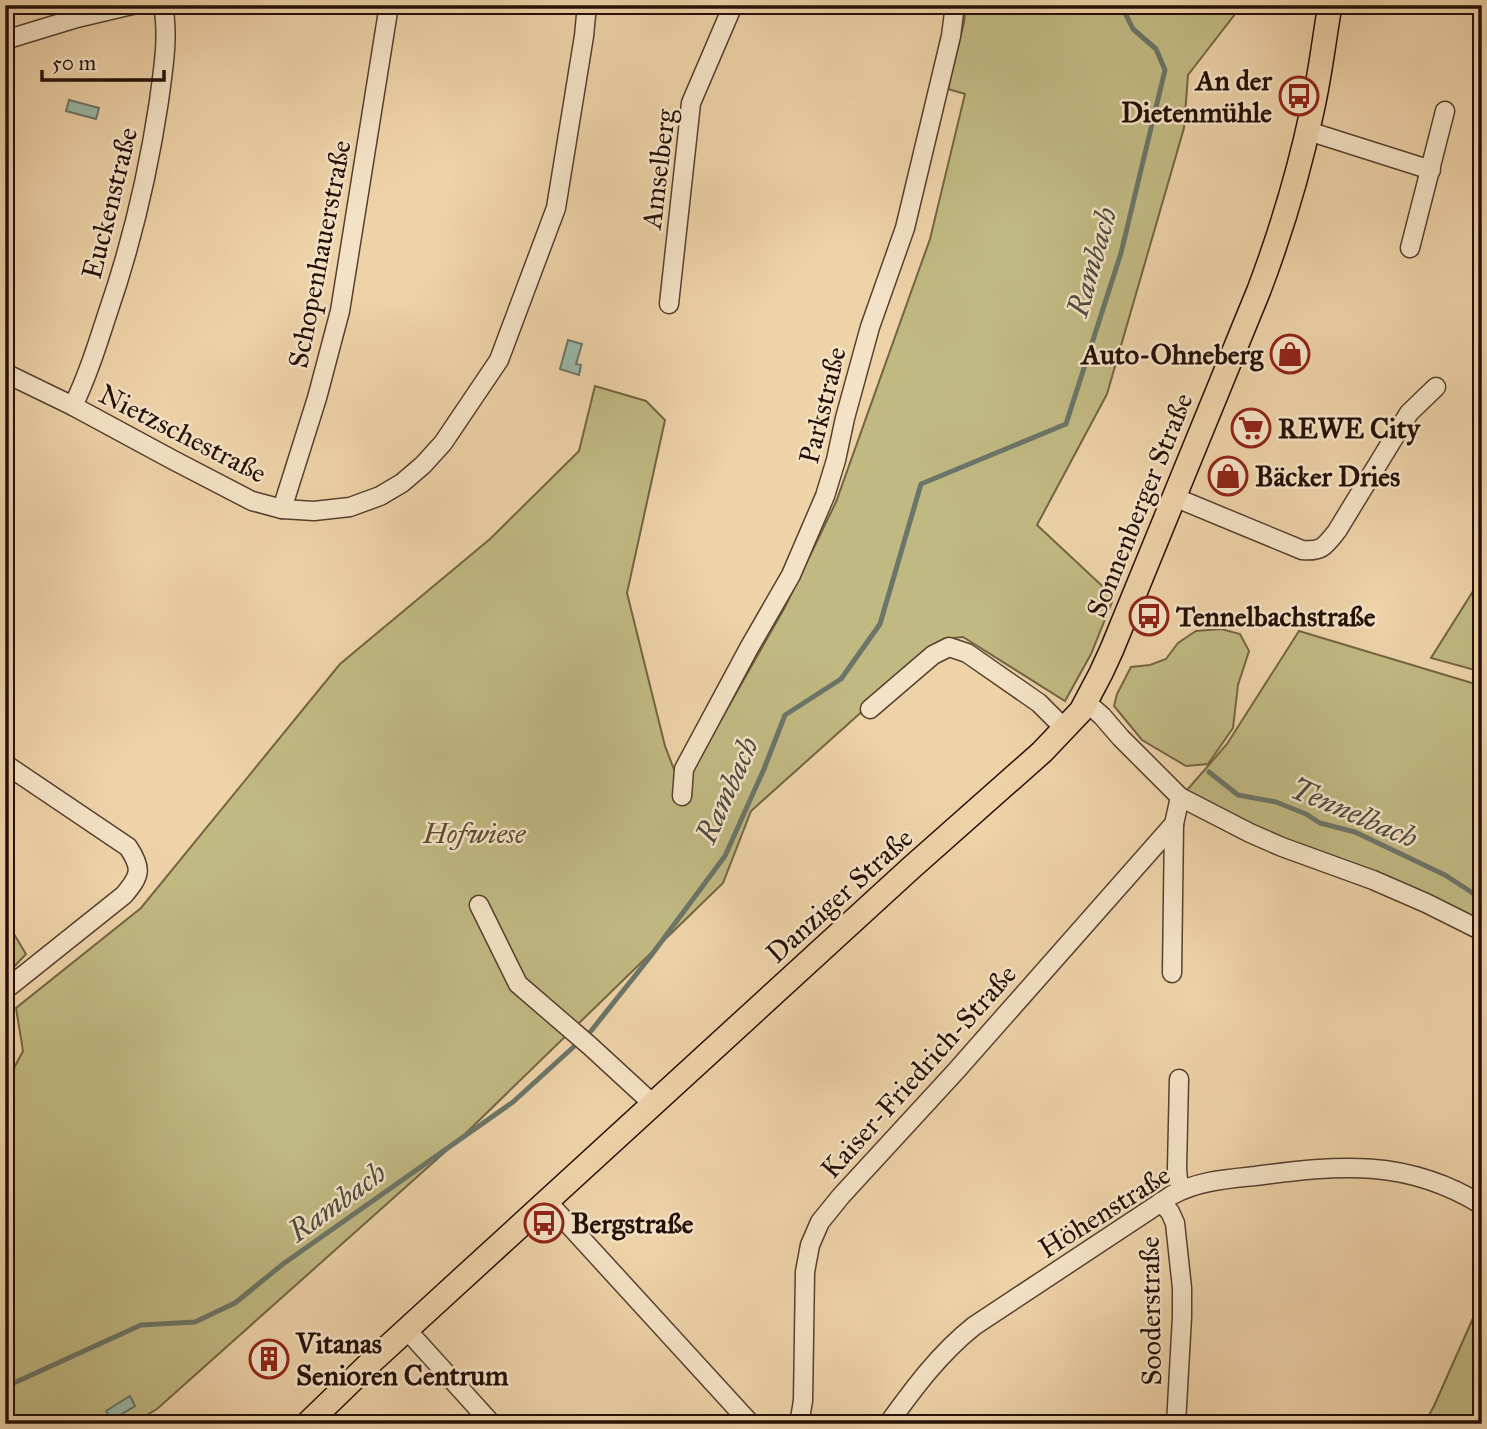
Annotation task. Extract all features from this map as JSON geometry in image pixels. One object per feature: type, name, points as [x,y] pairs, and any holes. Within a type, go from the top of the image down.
[{"type":"main road","name":"Sonnenberger Straße","points":[[1086,702],[1112,649],[1262,282],[1294,184],[1315,94],[1330,5]]},
{"type":"main road","name":"Danziger Straße","points":[[307,1424],[348,1382],[1042,751],[1086,702]]},
{"type":"street","points":[[5,40],[132,5]]},
{"type":"street","name":"Euckenstraße","points":[[73,406],[85,381],[125,262],[152,149],[167,23],[163,5]]},
{"type":"street","name":"Schopenhauerstraße","points":[[282,509],[317,398],[340,311],[389,5]]},
{"type":"street","name":"Nietzschestraße","points":[[5,373],[252,501],[282,509],[314,511],[350,507],[380,496],[402,483],[443,443],[499,360],[556,208],[587,5]]},
{"type":"street","name":"Amselberg","points":[[669,304],[691,103],[733,5]]},
{"type":"street","name":"Parkstraße","points":[[682,796],[684,769],[791,575],[825,496],[870,327],[905,228],[951,36],[955,5]]},
{"type":"street","points":[[1410,248],[1445,111]]},
{"type":"street","points":[[1307,131],[1431,170]]},
{"type":"street","points":[[1174,497],[1302,550],[1314,551],[1325,545],[1337,531],[1409,413],[1436,387]]},
{"type":"street","points":[[870,709],[933,655],[949,647],[967,653],[1039,703],[1064,729]]},
{"type":"street","points":[[1086,702],[1181,797],[1250,833],[1373,880],[1482,931]]},
{"type":"street","points":[[5,764],[128,847],[137,860],[138,871],[136,881],[124,895],[5,990]]},
{"type":"street","name":"Kaiser-Friedrich-Straße","points":[[799,1424],[803,1401],[805,1272],[810,1245],[820,1222],[1174,824],[1181,797]]},
{"type":"street","points":[[1172,973],[1174,824]]},
{"type":"street","points":[[479,905],[518,984],[653,1104]]},
{"type":"street","points":[[1179,1079],[1177,1168],[1178,1180],[1183,1189]]},
{"type":"street","name":"Höhenstraße","points":[[888,1424],[926,1373],[974,1326],[1183,1189],[1208,1182],[1267,1174],[1338,1167],[1375,1168],[1423,1177],[1482,1205]]},
{"type":"street","points":[[547,1201],[751,1424]]},
{"type":"street","name":"Sooderstraße","points":[[1161,1202],[1175,1223],[1181,1277],[1182,1317],[1176,1424]]},
{"type":"street","points":[[406,1329],[492,1424]]},
{"type":"green space","name":"Hofwiese","points":[[966,5],[1242,5],[1188,75],[1184,128],[1107,394],[1037,525],[1114,597],[1091,654],[1065,701],[963,637],[943,639],[751,811],[723,883],[464,1135],[157,1409],[132,1424],[5,1424],[5,1085],[23,1051],[16,1008],[141,908],[340,664],[490,539],[579,451],[595,386],[646,401],[665,420],[627,593],[665,746],[675,772],[692,771],[785,607],[836,502],[930,239],[965,94],[948,89]]},
{"type":"green space","points":[[1482,577],[1482,672],[1431,658]]},
{"type":"green space","points":[[1221,629],[1240,634],[1249,651],[1238,685],[1233,728],[1208,764],[1186,766],[1142,740],[1114,706],[1117,694],[1131,667],[1150,665],[1166,659],[1178,643],[1196,631]]},
{"type":"green space","points":[[1299,631],[1482,686],[1482,931],[1181,797],[1227,744]]},
{"type":"green space","points":[[5,924],[8,924],[26,954],[5,973]]},
{"type":"green space","points":[[1482,1298],[1482,1424],[1416,1424],[1428,1417],[1434,1406]]},
{"type":"shaded area","points":[[69,100],[99,108],[96,119],[66,111]]},
{"type":"shaded area","points":[[568,340],[582,344],[576,364],[581,365],[579,375],[560,369]]},
{"type":"shaded area","points":[[130,1396],[135,1406],[112,1420],[106,1411]]},
{"type":"waterway","name":"Rambach","points":[[5,1387],[141,1325],[195,1322],[235,1303],[283,1264],[513,1102],[591,1031],[725,856],[785,715],[841,679],[880,624],[921,484],[1066,424],[1121,253],[1165,70],[1156,49],[1133,29],[1121,5]]},
{"type":"waterway","name":"Tennelbach","points":[[1209,772],[1238,795],[1276,802],[1320,823],[1355,832],[1445,875],[1482,899]]},
{"type":"place","name":"An der Dietenmühle","points":[[1299,96]]},
{"type":"place","name":"Auto-Ohneberg","points":[[1290,354]]},
{"type":"place","name":"REWE City","points":[[1251,428]]},
{"type":"place","name":"Bäcker Dries","points":[[1228,476]]},
{"type":"place","name":"Tennelbachstraße","points":[[1149,616]]},
{"type":"place","name":"Bergstraße","points":[[544,1223]]},
{"type":"place","name":"Vitanas Senioren Centrum","points":[[269,1359]]}]
